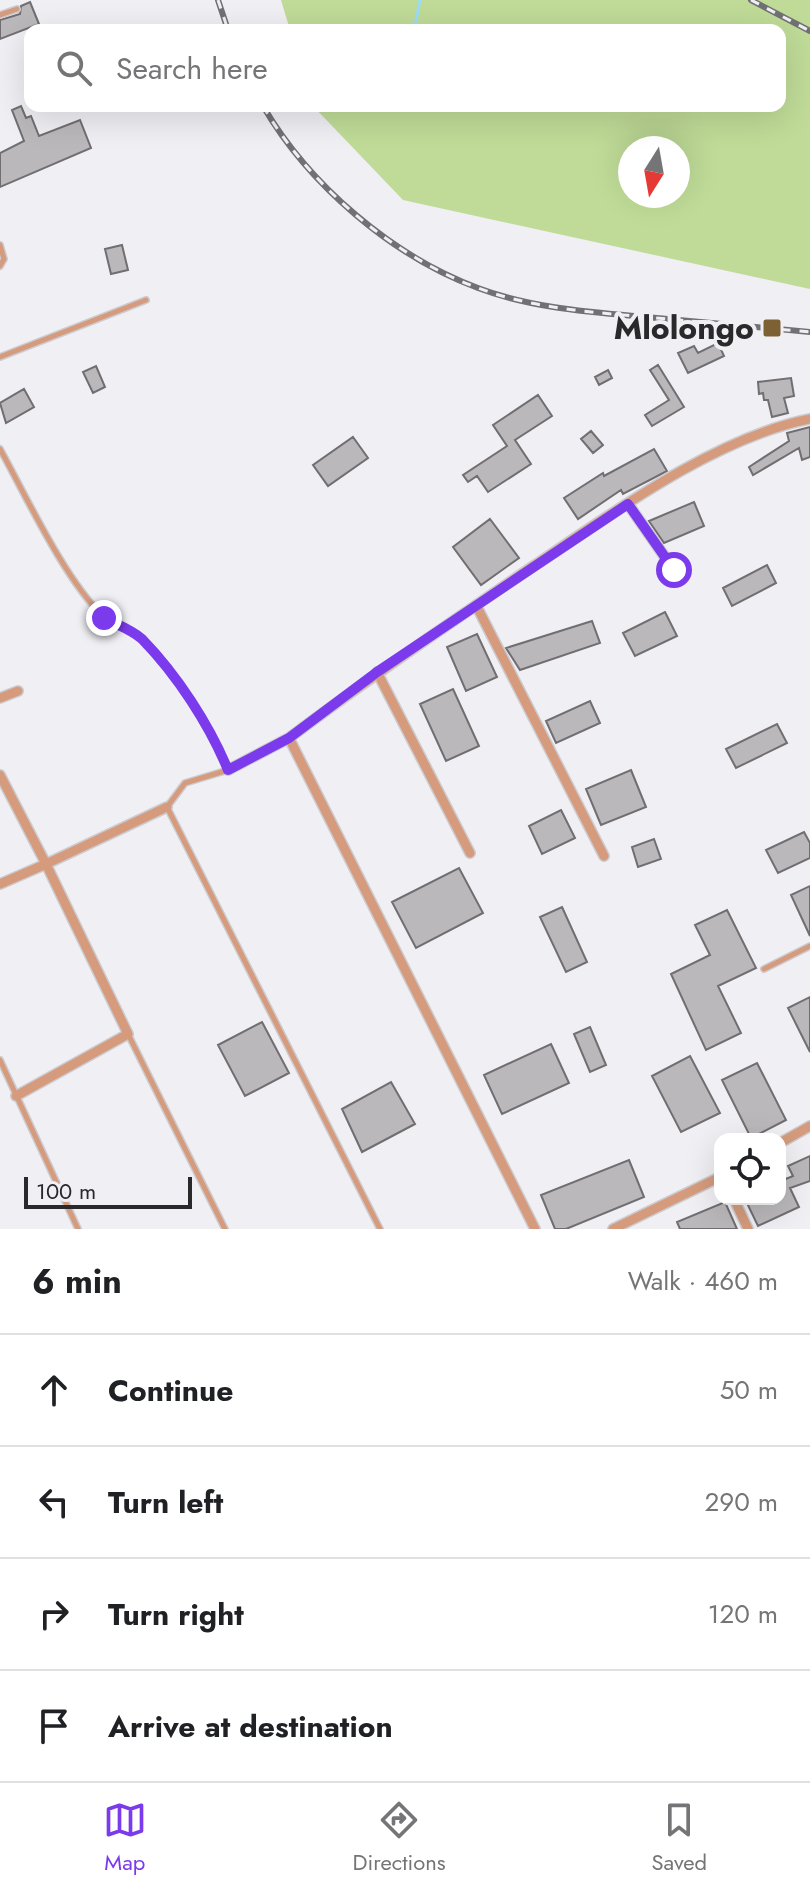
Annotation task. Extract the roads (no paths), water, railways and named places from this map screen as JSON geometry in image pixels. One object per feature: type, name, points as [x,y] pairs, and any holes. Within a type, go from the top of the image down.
[{"type":"street","points":[[228,770],[289,738],[377,672],[628,504],[765,431],[810,419]]},
{"type":"street","points":[[628,504],[674,570]]},
{"type":"street","points":[[476,605],[604,856]]},
{"type":"street","points":[[377,672],[470,853]]},
{"type":"street","points":[[0,698],[18,691]]},
{"type":"street","points":[[289,738],[535,1229]]},
{"type":"street","points":[[0,775],[128,1034],[16,1096]]},
{"type":"street","points":[[0,884],[167,807]]},
{"type":"street","points":[[786,1140],[810,1126]]},
{"type":"street","points":[[613,1229],[714,1180]]},
{"type":"street","points":[[737,1205],[748,1229]]},
{"type":"lane","points":[[0,15],[17,9]]},
{"type":"lane","points":[[0,245],[4,259],[0,266]]},
{"type":"lane","points":[[0,357],[146,300]]},
{"type":"lane","points":[[0,449],[65,564],[104,618],[140,637],[187,696],[218,745],[228,770],[185,783],[167,807],[380,1229]]},
{"type":"lane","points":[[764,969],[810,946]]},
{"type":"lane","points":[[128,1034],[225,1229]]},
{"type":"lane","points":[[0,1060],[78,1229]]},
{"type":"waterway","points":[[415,24],[420,0]]},
{"type":"railway","points":[[218,0],[226,24]]},
{"type":"railway","points":[[751,0],[810,31]]},
{"type":"railway","points":[[267,112],[304,163],[356,215],[415,257],[478,288],[561,308],[810,332]]},
{"type":"place","name":"Mlolongo","points":[[772,328]]}]
